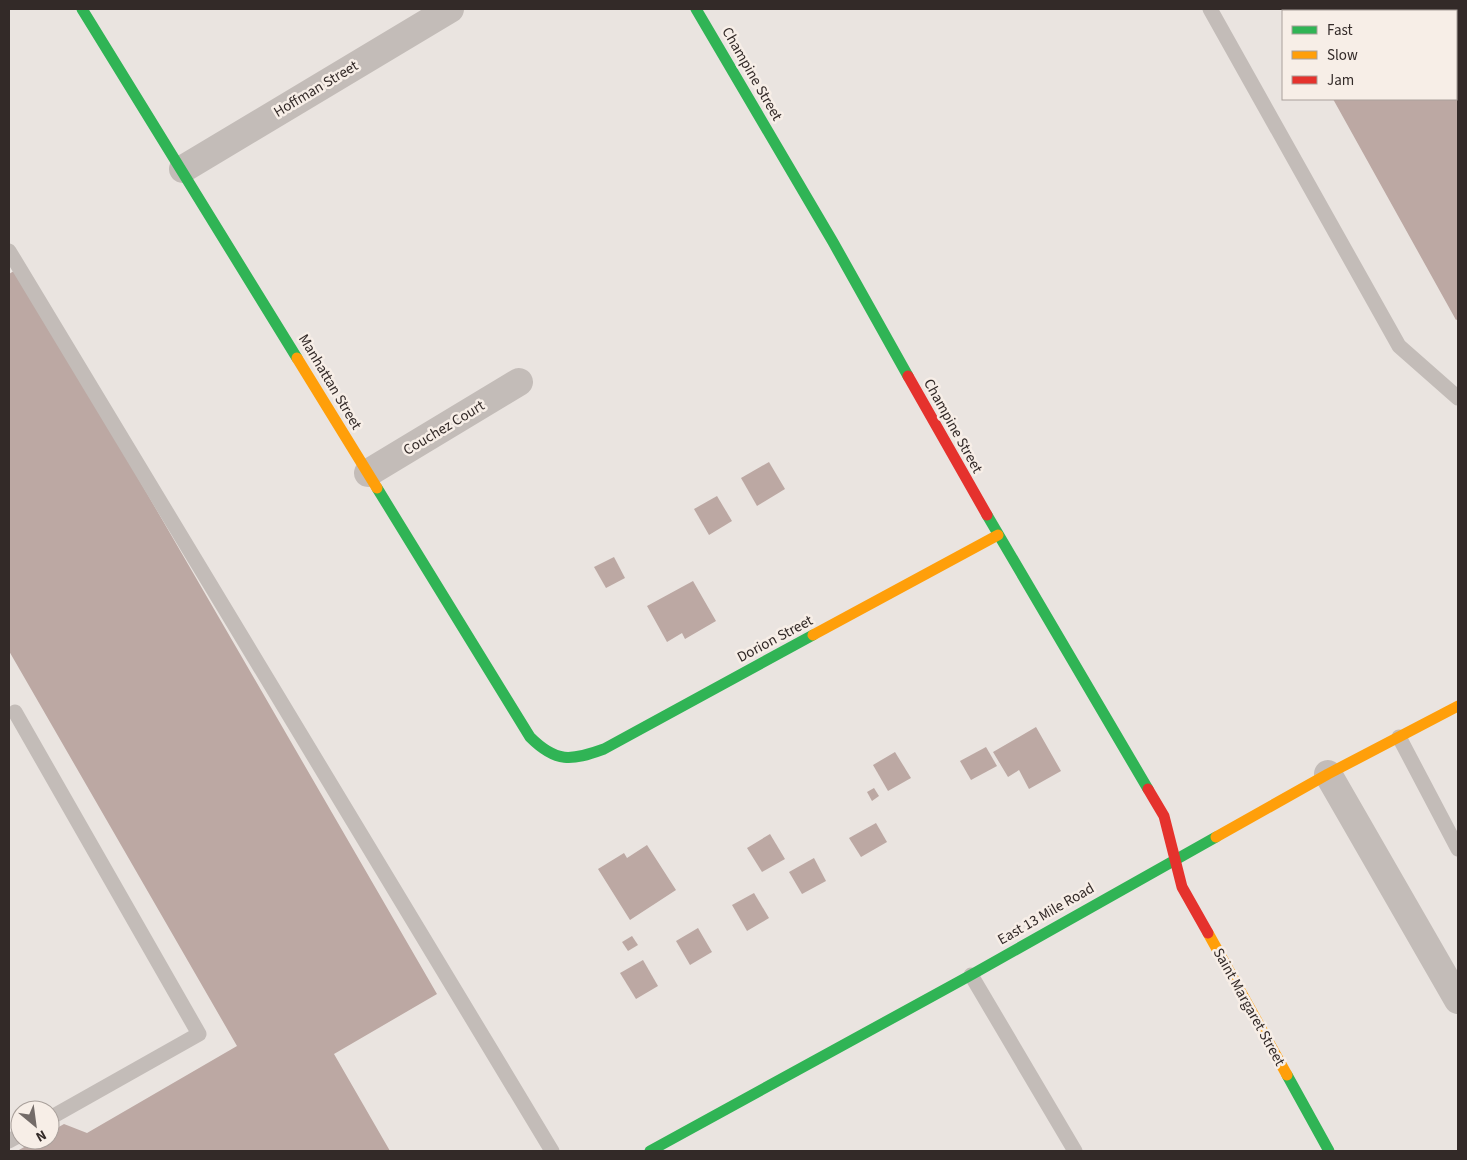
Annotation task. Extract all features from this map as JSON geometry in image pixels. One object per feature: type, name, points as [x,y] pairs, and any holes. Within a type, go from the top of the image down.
[{"type":"street","name":"Manhattan Street","points":[[82,9],[530,737],[545,753],[563,759]]},
{"type":"street","name":"Hoffman Street","points":[[182,169],[450,9]]},
{"type":"street","name":"Champine Street","points":[[696,9],[833,242],[998,535],[1164,816],[1174,861]]},
{"type":"street","name":"Couchez Court","points":[[368,473],[519,382]]},
{"type":"street","name":"Dorion Street","points":[[563,759],[587,755],[604,749],[998,535]]},
{"type":"street","name":"East 13 Mile Road","points":[[650,1151],[671,1146],[971,974],[1328,774],[1458,706]]},
{"type":"street","points":[[1328,774],[1458,1000]]},
{"type":"street","name":"Saint Margaret Street","points":[[1174,861],[1182,887],[1329,1151]]},
{"type":"lane","points":[[1210,9],[1399,346],[1458,398]]},
{"type":"lane","points":[[9,251],[552,1151]]},
{"type":"lane","points":[[11,710],[199,1034],[60,1112]]},
{"type":"lane","points":[[1399,736],[1458,850]]},
{"type":"lane","points":[[971,974],[1075,1151]]},
{"type":"building","points":[[1458,9],[1458,319],[1456,320],[1334,100],[1457,100],[1457,10],[1283,10]]},
{"type":"building","points":[[17,269],[437,994],[334,1054],[390,1151],[17,1151],[60,1150],[60,1126],[64,1124],[87,1133],[237,1046],[9,651],[9,274]]},
{"type":"building","points":[[769,462],[785,489],[757,506],[741,478]]},
{"type":"building","points":[[717,496],[732,521],[709,535],[694,509]]},
{"type":"building","points":[[614,557],[625,578],[606,588],[594,567]]},
{"type":"building","points":[[693,581],[716,621],[685,639],[682,633],[667,642],[647,606]]},
{"type":"building","points":[[1036,727],[1061,771],[1029,789],[1019,770],[1008,777],[993,752]]},
{"type":"building","points":[[986,747],[997,766],[971,780],[960,761]]},
{"type":"building","points":[[895,752],[911,778],[888,791],[873,765]]},
{"type":"building","points":[[874,788],[879,796],[872,801],[867,792]]},
{"type":"building","points":[[876,823],[887,842],[861,857],[849,838]]},
{"type":"building","points":[[770,834],[785,859],[762,872],[747,848]]},
{"type":"building","points":[[647,845],[676,890],[630,920],[598,869],[624,853],[627,858]]},
{"type":"building","points":[[814,858],[826,881],[802,894],[789,872]]},
{"type":"building","points":[[754,893],[769,918],[747,931],[732,905]]},
{"type":"building","points":[[698,928],[712,952],[690,965],[676,941]]},
{"type":"building","points":[[632,936],[638,945],[628,951],[622,942]]},
{"type":"building","points":[[643,960],[658,986],[636,999],[620,973]]},
{"type":"traffic: fast","points":[[82,9],[297,358]]},
{"type":"traffic: fast","points":[[696,9],[833,242],[908,376]]},
{"type":"traffic: fast","points":[[377,488],[530,737],[548,752],[556,755],[564,757],[582,756],[604,749],[813,635]]},
{"type":"traffic: fast","points":[[987,515],[1148,789]]},
{"type":"traffic: fast","points":[[650,1151],[971,975],[1216,837]]},
{"type":"traffic: fast","points":[[1287,1075],[1329,1151]]},
{"type":"traffic: slow","points":[[297,358],[377,488]]},
{"type":"traffic: slow","points":[[813,635],[998,535]]},
{"type":"traffic: slow","points":[[1216,837],[1328,774],[1458,706]]},
{"type":"traffic: slow","points":[[1208,933],[1287,1075]]},
{"type":"traffic: jam","points":[[908,376],[987,515]]},
{"type":"traffic: jam","points":[[1148,789],[1164,816],[1182,887],[1208,933]]}]
